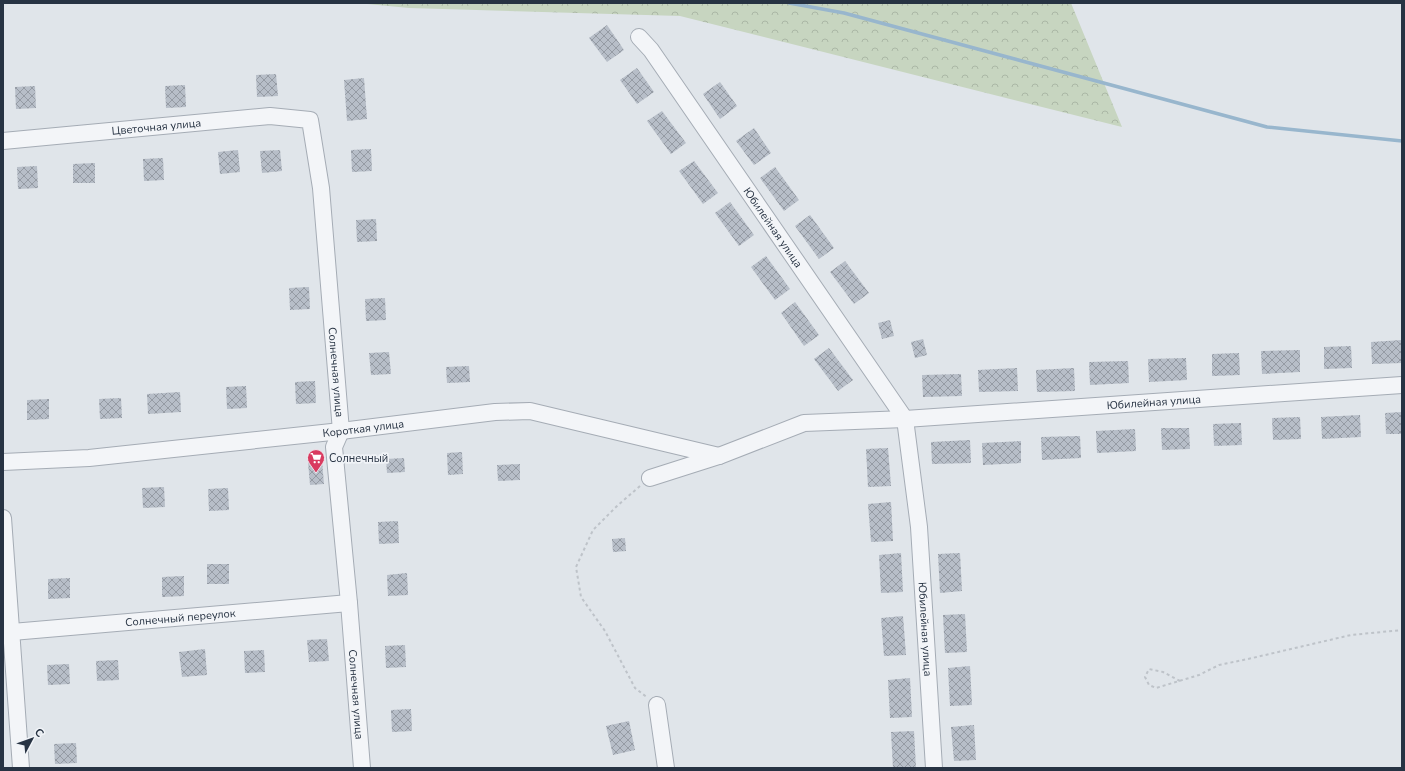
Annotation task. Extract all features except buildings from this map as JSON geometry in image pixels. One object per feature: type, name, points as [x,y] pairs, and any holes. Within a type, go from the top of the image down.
[{"type":"street","name":"Юбилейная улица","points":[[640,37],[656,56],[905,419],[919,527],[934,768]]},
{"type":"street","name":"Цветочная улица","points":[[3,140],[270,116],[310,120]]},
{"type":"street","name":"Солнечная улица","points":[[310,120],[321,188],[340,431],[334,447],[349,604],[362,768]]},
{"type":"street","name":"Юбилейная улица","points":[[650,478],[718,456],[804,423],[905,419],[1402,385]]},
{"type":"street","name":"Короткая улица","points":[[3,462],[89,458],[340,431],[495,412],[530,411],[718,456]]},
{"type":"street","points":[[3,518],[21,768]]},
{"type":"street","name":"Солнечный переулок","points":[[12,632],[349,604]]},
{"type":"street","points":[[657,704],[666,768]]},
{"type":"path","points":[[650,478],[617,506],[593,530],[576,567],[581,596],[605,631],[636,688],[657,704]]},
{"type":"path","points":[[1180,681],[1163,672],[1149,669],[1145,677],[1149,685],[1156,688],[1180,681],[1198,675],[1219,665],[1351,635],[1402,630]]},
{"type":"green space","points":[[357,3],[1071,3],[1122,127],[680,16],[409,8]]},
{"type":"waterway","points":[[789,3],[844,13],[1267,127],[1402,141]]},
{"type":"place","name":"Солнечный","points":[[316,473]]}]
